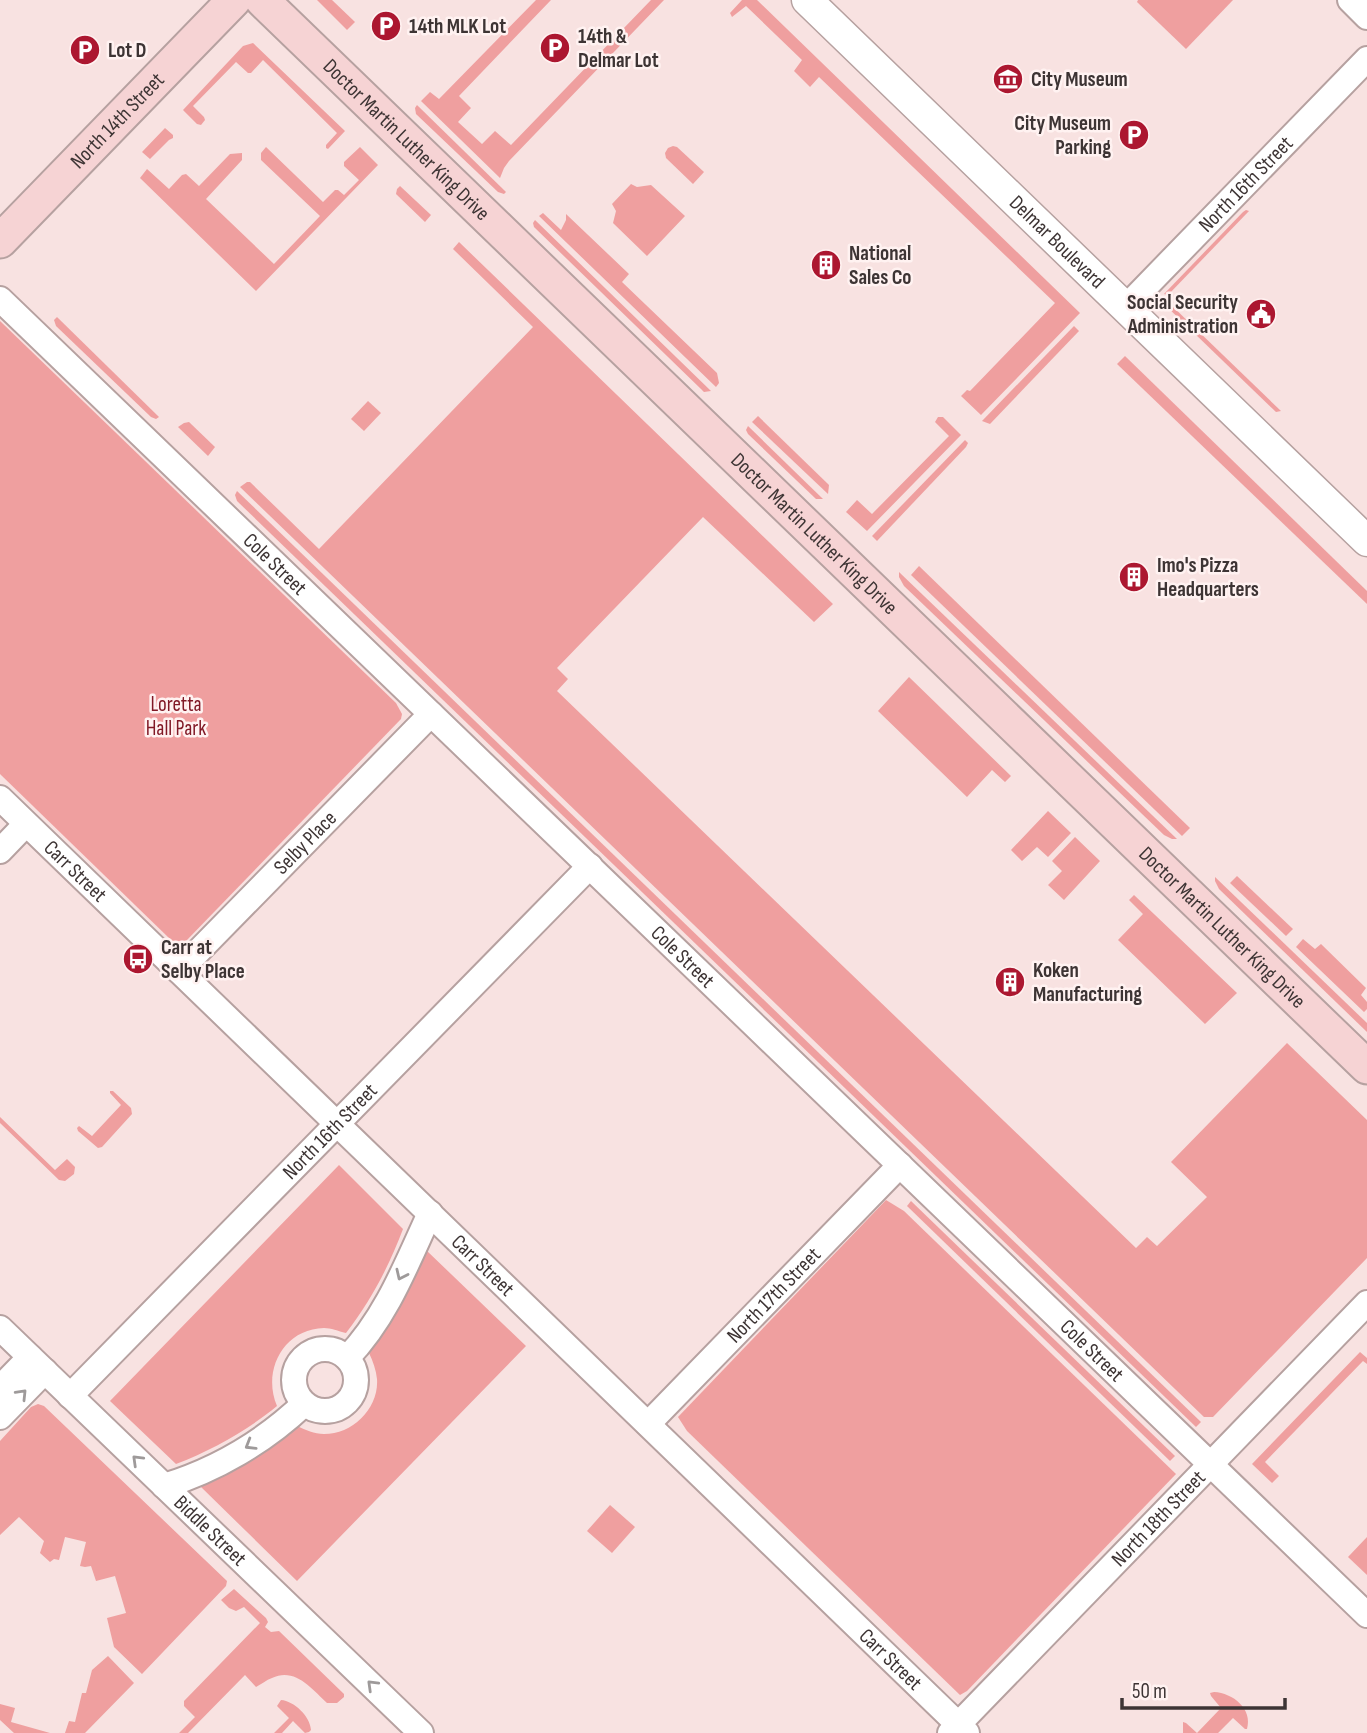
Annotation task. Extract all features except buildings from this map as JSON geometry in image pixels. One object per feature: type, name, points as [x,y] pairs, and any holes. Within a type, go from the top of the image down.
[{"type":"main road","name":"North 14th Street","points":[[0,241],[234,0]]},
{"type":"main road","name":"Doctor Martin Luther King Drive","points":[[262,0],[1367,1067]]},
{"type":"street","points":[[1350,0],[1367,16]]},
{"type":"street","name":"Delmar Boulevard","points":[[814,2],[1367,541]]},
{"type":"street","name":"North 16th Street","points":[[1125,308],[1367,59]]},
{"type":"street","name":"Cole Street","points":[[0,299],[1367,1615]]},
{"type":"street","name":"Selby Place","points":[[179,971],[431,714]]},
{"type":"street","name":"Carr Street","points":[[0,798],[648,1424],[959,1730]]},
{"type":"street","points":[[0,851],[26,824]]},
{"type":"street","name":"North 16th Street","points":[[70,1396],[590,866]]},
{"type":"street","name":"North 17th Street","points":[[648,1424],[900,1165]]},
{"type":"street","points":[[347,1358],[380,1315],[430,1213]]},
{"type":"street","name":"North 18th Street","points":[[959,1730],[1210,1463],[1367,1303]]},
{"type":"street","name":"Biddle Street","points":[[0,1328],[421,1733]]},
{"type":"street","points":[[320,1349],[331,1349],[347,1358],[357,1378],[356,1389],[344,1406],[324,1412],[304,1404],[294,1388],[293,1377],[302,1359],[310,1352],[320,1349]]},
{"type":"street","points":[[0,1388],[37,1364]]},
{"type":"street","points":[[0,1417],[37,1364]]},
{"type":"street","points":[[164,1486],[196,1475],[243,1450],[269,1434],[304,1404]]},
{"type":"green space","points":[[317,0],[332,0],[355,22],[347,30]]},
{"type":"green space","points":[[536,0],[551,0],[459,96],[471,108],[458,122],[482,144],[495,131],[511,145],[651,0],[664,0],[509,161],[500,178],[421,101],[430,92],[439,99]]},
{"type":"green space","points":[[742,0],[757,0],[1080,313],[981,415],[961,396],[967,390],[970,391],[1055,303],[819,77],[810,87],[794,71],[802,60],[746,6],[732,17],[730,13]]},
{"type":"green space","points":[[1233,0],[1186,49],[1137,2]]},
{"type":"green space","points":[[253,43],[345,131],[328,149],[326,145],[337,133],[263,60],[251,73],[236,62],[193,106],[204,117],[201,125],[183,110],[243,46]]},
{"type":"green space","points":[[417,105],[506,192],[504,194],[498,192],[416,114]]},
{"type":"green space","points":[[165,128],[173,138],[150,159],[142,152]]},
{"type":"green space","points":[[673,146],[704,172],[693,184],[666,158],[665,153]]},
{"type":"green space","points":[[266,147],[323,202],[335,190],[344,195],[359,180],[344,166],[344,162],[360,147],[378,165],[256,291],[140,178],[147,169],[169,189],[186,174],[199,186],[230,154],[242,153],[242,160],[206,199],[274,264],[320,216],[261,160],[261,153]]},
{"type":"green space","points":[[631,184],[637,187],[651,185],[685,216],[647,256],[613,223],[616,211],[612,204]]},
{"type":"green space","points":[[400,186],[431,215],[425,222],[396,194]]},
{"type":"green space","points":[[1249,211],[1168,295],[1164,294],[1243,212]]},
{"type":"green space","points":[[543,213],[561,230],[566,214],[629,274],[622,282],[717,373],[719,383],[716,387],[539,216]]},
{"type":"green space","points":[[535,220],[711,391],[704,392],[534,227]]},
{"type":"green space","points":[[459,242],[833,604],[814,622],[703,517],[557,668],[568,679],[557,691],[1136,1248],[1147,1237],[1157,1246],[1207,1197],[1171,1162],[1287,1043],[1367,1120],[1367,1258],[1213,1417],[1204,1417],[240,487],[250,482],[319,549],[533,327],[453,249]]},
{"type":"green space","points":[[1167,301],[1281,411],[1276,412],[1164,304]]},
{"type":"green space","points":[[57,317],[159,417],[151,417],[56,326],[54,320]]},
{"type":"green space","name":"Loretta Hall Park","points":[[0,321],[396,703],[402,714],[401,719],[183,943],[170,939],[0,774]]},
{"type":"green space","points":[[1074,326],[1079,331],[990,424],[982,421]]},
{"type":"green space","points":[[1125,356],[1367,591],[1367,604],[1117,364]]},
{"type":"green space","points":[[368,401],[381,413],[364,431],[351,419]]},
{"type":"green space","points":[[758,416],[829,485],[828,494],[752,422]]},
{"type":"green space","points":[[938,417],[943,417],[961,435],[867,531],[846,512],[857,500],[872,514],[949,436],[935,422]]},
{"type":"green space","points":[[189,422],[215,447],[208,456],[178,427]]},
{"type":"green space","points":[[748,426],[823,499],[816,499],[748,434]]},
{"type":"green space","points":[[965,440],[968,443],[966,447],[877,541],[872,536]]},
{"type":"green space","points":[[237,491],[1201,1422],[1196,1427],[237,501]]},
{"type":"green space","points":[[919,566],[1190,828],[1182,836],[911,575]]},
{"type":"green space","points":[[899,572],[1177,839],[1164,835],[904,586]]},
{"type":"green space","points":[[909,677],[1011,776],[1005,782],[992,770],[967,797],[878,711]]},
{"type":"green space","points":[[1048,811],[1071,833],[1048,857],[1037,847],[1022,861],[1011,850]]},
{"type":"green space","points":[[1075,837],[1100,861],[1064,900],[1048,885],[1062,871],[1052,861]]},
{"type":"green space","points":[[1237,876],[1293,929],[1286,936],[1230,883]]},
{"type":"green space","points":[[1215,877],[1367,1023],[1367,1032],[1219,889]]},
{"type":"green space","points":[[1134,895],[1237,993],[1205,1024],[1118,940],[1143,914],[1129,900]]},
{"type":"green space","points":[[1303,939],[1315,949],[1321,944],[1366,988],[1361,995],[1367,1002],[1364,1012],[1296,947]]},
{"type":"green space","points":[[113,1091],[131,1108],[132,1114],[102,1147],[98,1148],[77,1128],[79,1126],[92,1136],[121,1105],[110,1093]]},
{"type":"green space","points":[[0,1117],[55,1170],[67,1159],[75,1167],[74,1174],[65,1181],[59,1180],[0,1123]]},
{"type":"green space","points":[[339,1165],[403,1229],[379,1283],[346,1333],[327,1328],[310,1330],[287,1344],[274,1366],[273,1393],[277,1406],[229,1439],[176,1464],[110,1401]]},
{"type":"green space","points":[[886,1200],[904,1211],[1176,1474],[967,1691],[960,1695],[687,1431],[678,1417]]},
{"type":"green space","points":[[911,1201],[1175,1456],[1170,1461],[907,1206]]},
{"type":"green space","points":[[426,1250],[526,1346],[297,1581],[200,1486],[259,1455],[297,1426],[310,1432],[335,1433],[362,1417],[374,1400],[376,1390],[376,1372],[369,1353],[397,1309]]},
{"type":"green space","points":[[1360,1352],[1367,1358],[1367,1364],[1363,1361],[1265,1462],[1279,1476],[1272,1483],[1252,1464]]},
{"type":"green space","points":[[38,1404],[44,1406],[227,1581],[226,1586],[142,1674],[114,1647],[107,1618],[126,1613],[115,1576],[96,1581],[91,1566],[80,1566],[86,1542],[65,1537],[59,1560],[50,1562],[40,1553],[44,1541],[19,1517],[0,1535],[0,1441],[31,1407]]},
{"type":"green space","points":[[610,1505],[635,1527],[612,1553],[587,1531]]},
{"type":"green space","points":[[1367,1537],[1367,1575],[1348,1557]]},
{"type":"green space","points":[[234,1589],[266,1618],[268,1622],[265,1627],[271,1632],[279,1631],[344,1694],[344,1697],[337,1703],[327,1703],[296,1677],[280,1675],[256,1687],[245,1675],[188,1733],[179,1733],[195,1717],[184,1706],[184,1701],[260,1623],[244,1607],[236,1611],[221,1600]]},
{"type":"green space","points":[[108,1656],[134,1683],[85,1733],[65,1733],[69,1721],[75,1722],[82,1693],[86,1693],[92,1670]]},
{"type":"green space","points":[[1210,1693],[1228,1695],[1240,1703],[1247,1715],[1247,1729],[1233,1718],[1218,1733],[1197,1733],[1221,1708]]},
{"type":"green space","points":[[281,1700],[300,1710],[310,1725],[309,1732],[305,1733],[293,1721],[282,1733],[274,1733],[289,1718],[277,1706]]},
{"type":"green space","points":[[0,1704],[15,1708],[11,1722],[50,1733],[14,1733],[0,1720]]},
{"type":"green space","points":[[1183,1722],[1186,1723],[1197,1733],[1183,1733]]},
{"type":"place","name":"14th MLK Lot","points":[[386,26]]},
{"type":"place","name":"14th & Delmar Lot","points":[[555,48]]},
{"type":"place","name":"Lot D","points":[[85,50]]},
{"type":"place","name":"City Museum","points":[[1008,79]]},
{"type":"place","name":"City Museum Parking","points":[[1134,135]]},
{"type":"place","name":"National Sales Co","points":[[826,265]]},
{"type":"place","name":"Social Security Administration","points":[[1261,314]]},
{"type":"place","name":"Imo's Pizza Headquarters","points":[[1134,577]]},
{"type":"place","name":"Carr at Selby Place","points":[[138,959]]},
{"type":"place","name":"Koken Manufacturing","points":[[1010,982]]}]
